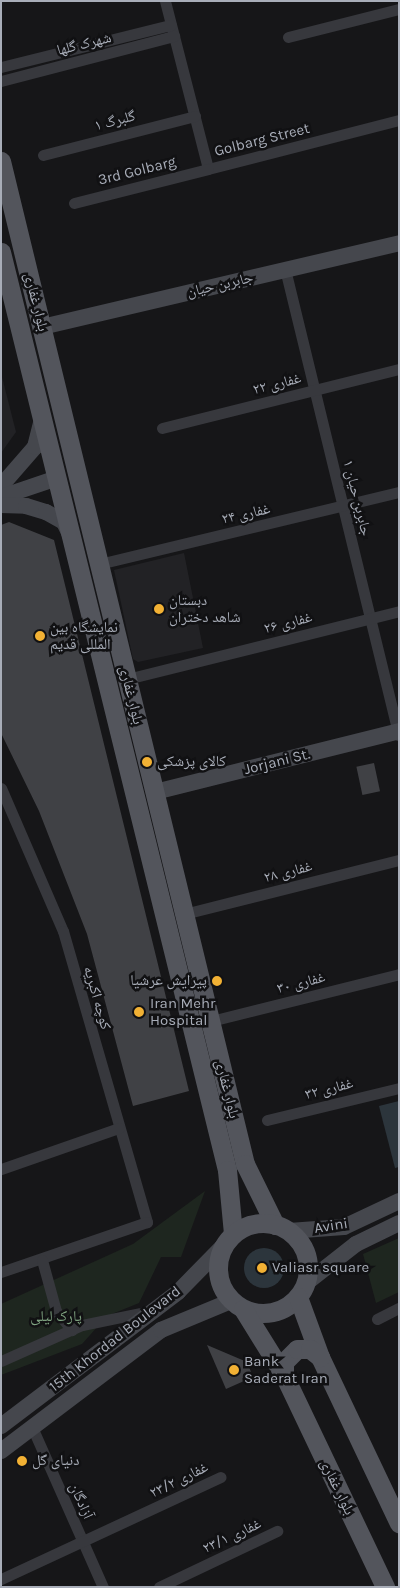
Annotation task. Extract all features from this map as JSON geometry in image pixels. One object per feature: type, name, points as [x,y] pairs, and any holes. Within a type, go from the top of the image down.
[{"type":"main road","name":"بلوار غفاری","points":[[1,160],[245,1164],[282,1228]]},
{"type":"main road","name":"بلوار غفاری","points":[[1,252],[227,1170],[228,1240]]},
{"type":"main road","points":[[301,1290],[289,1305],[267,1313],[237,1305],[218,1275],[228,1240],[246,1226],[282,1228],[306,1255],[301,1290],[320,1356],[399,1523]]},
{"type":"main road","name":"بلوار غفاری","points":[[237,1305],[284,1375],[385,1587]]},
{"type":"main road","points":[[284,1375],[284,1362],[297,1349],[310,1349],[320,1356]]},
{"type":"street","name":"Golbarg Street","points":[[165,1],[208,169],[399,120]]},
{"type":"street","points":[[288,37],[399,9]]},
{"type":"street","name":"شهرک گلها","points":[[1,68],[172,30]]},
{"type":"street","name":"شهرک گلها","points":[[1,80],[172,30]]},
{"type":"street","name":"گلبرگ ۱","points":[[43,156],[195,116]]},
{"type":"street","name":"3rd Golbarg","points":[[74,203],[208,169]]},
{"type":"street","name":"جابربن حیان","points":[[42,327],[399,242]]},
{"type":"street","name":"جابربن حیان ۱","points":[[285,269],[398,732]]},
{"type":"street","name":"غفاری ۲۲","points":[[162,428],[399,369]]},
{"type":"street","points":[[1,486],[35,447],[42,419]]},
{"type":"street","points":[[1,497],[57,478]]},
{"type":"street","name":"غفاری ۲۴","points":[[99,564],[399,492]]},
{"type":"street","points":[[1,505],[26,506],[46,512],[64,522],[72,539]]},
{"type":"street","name":"غفاری ۲۶","points":[[127,679],[399,611]]},
{"type":"street","name":"Jorjani St.","points":[[155,792],[398,732]]},
{"type":"street","name":"کوچه اکبریه","points":[[1,788],[63,930],[147,1222],[42,1260]]},
{"type":"street","name":"غفاری ۲۸","points":[[184,914],[399,860]]},
{"type":"street","name":"غفاری ۳۰","points":[[210,1021],[399,974]]},
{"type":"street","name":"غفاری ۳۲","points":[[267,1120],[399,1088]]},
{"type":"street","points":[[1,1169],[119,1128]]},
{"type":"street","name":"Avini","points":[[282,1228],[344,1227],[399,1201]]},
{"type":"street","name":"Avini","points":[[301,1290],[356,1244],[399,1224]]},
{"type":"street","name":"15th Khordad Boulevard","points":[[1,1426],[154,1310],[228,1240]]},
{"type":"street","points":[[1,1272],[42,1260],[56,1310],[72,1330]]},
{"type":"street","name":"15th Khordad Boulevard","points":[[1,1451],[161,1330],[237,1305]]},
{"type":"street","points":[[377,1319],[399,1308]]},
{"type":"street","points":[[1,1361],[72,1330],[154,1310]]},
{"type":"street","name":"آزادگان","points":[[32,1427],[104,1587]]},
{"type":"street","name":"غفاری ۲۳/۲","points":[[1,1579],[221,1477]]},
{"type":"street","name":"غفاری ۲۳/۱","points":[[159,1587],[277,1531]]},
{"type":"shaded area","points":[[1,373],[16,432],[1,453]]},
{"type":"shaded area","name":"دبستان شاهد دختران","points":[[184,553],[203,648],[138,662],[133,659],[114,570]]},
{"type":"shaded area","points":[[399,1101],[399,1167],[395,1168],[379,1106]]},
{"type":"shaded area","points":[[268,1248],[275,1251],[281,1257],[284,1268],[283,1276],[275,1285],[268,1288],[260,1288],[253,1285],[245,1276],[244,1264],[247,1257],[256,1249]]},
{"type":"green space","name":"پارک لیلی","points":[[205,1191],[181,1257],[161,1257],[139,1303],[107,1316],[82,1344],[1,1375],[1,1304],[133,1244]]},
{"type":"green space","points":[[399,1238],[399,1292],[376,1303],[363,1254]]},
{"type":"building","points":[[9,522],[54,540],[189,1091],[133,1106],[87,934],[39,811],[1,733],[1,525]]},
{"type":"building","points":[[374,763],[380,791],[362,795],[356,767]]},
{"type":"building","name":"Bank Saderat Iran","points":[[207,1345],[247,1362],[253,1377],[226,1389]]},
{"type":"place","name":"دبستان شاهد دختران","points":[[159,609]]},
{"type":"place","name":"نمایشگاه بین المللی قدیم","points":[[40,636]]},
{"type":"place","name":"کالای پزشکی","points":[[147,762]]},
{"type":"place","name":"پیرایش عرشیا","points":[[217,981]]},
{"type":"place","name":"Iran Mehr Hospital","points":[[139,1012]]},
{"type":"place","name":"Valiasr square","points":[[262,1268]]},
{"type":"place","name":"Bank Saderat Iran","points":[[234,1370]]},
{"type":"place","name":"دنیای گل","points":[[22,1461]]}]
